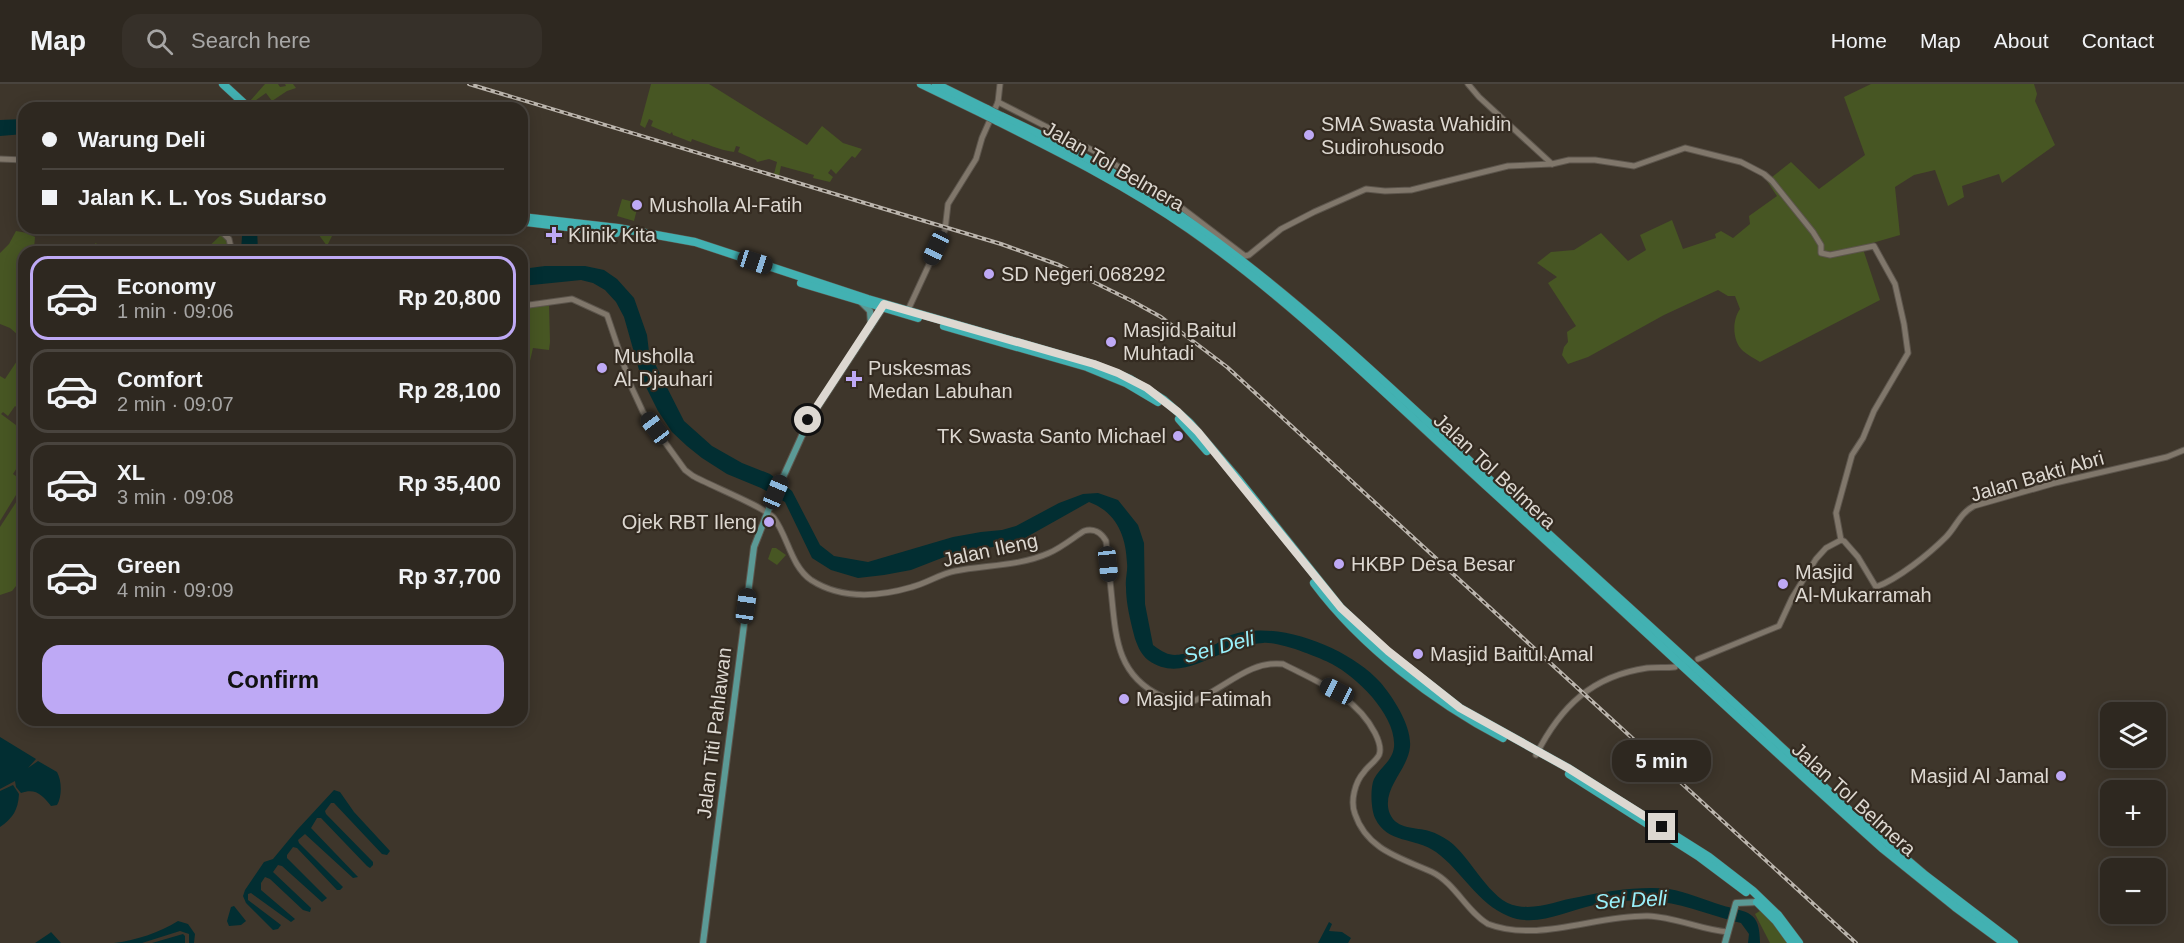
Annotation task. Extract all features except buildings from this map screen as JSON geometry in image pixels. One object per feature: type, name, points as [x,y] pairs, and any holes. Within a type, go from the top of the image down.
[{"type":"highway","points":[[218,84],[225,95],[234,102]]},
{"type":"highway","points":[[223,84],[242,102]]},
{"type":"highway","name":"Jalan Tol Belmera","points":[[921,84],[1071,150],[1127,181],[1192,223],[1280,289],[1887,843],[2014,943]]},
{"type":"highway","name":"Jalan Tol Belmera","points":[[936,84],[985,112]]},
{"type":"highway","name":"Jalan Tol Belmera","points":[[999,118],[1158,208],[1275,294],[1857,825],[1909,871],[2004,943]]},
{"type":"highway","points":[[528,218],[652,233],[705,247],[883,306],[1107,372],[1147,388],[1190,423],[1238,479],[1331,597],[1370,635],[1460,708],[1537,753],[1698,856],[1739,885],[1778,915],[1799,943]]},
{"type":"highway","points":[[528,223],[705,247],[862,303],[908,310],[934,320]]},
{"type":"highway","points":[[1760,901],[1792,943]]},
{"type":"main road","points":[[862,303],[870,311],[871,326]]},
{"type":"main road","name":"Jalan Titi Pahlawan","points":[[703,943],[754,547],[808,420],[883,306]]},
{"type":"main road","points":[[1725,943],[1737,902],[1760,901]]},
{"type":"street","points":[[908,310],[945,230],[948,204],[973,167],[998,102],[1000,84]]},
{"type":"street","points":[[1468,84],[1552,165]]},
{"type":"street","points":[[998,102],[1096,152],[1182,208],[1245,256],[1290,224],[1366,189],[1385,191],[1411,189],[1508,166],[1552,165],[1569,160],[1595,159],[1634,166],[1685,148],[1741,162],[1769,178],[1813,232],[1821,245],[1821,253],[1830,255],[1874,246],[1895,284],[1908,353],[1874,411],[1863,438],[1852,455],[1837,508],[1841,540],[1826,548],[1816,559],[1792,598],[1779,626],[1698,659]]},
{"type":"street","points":[[0,159],[18,160]]},
{"type":"street","points":[[528,305],[572,299],[607,315],[631,386],[643,412],[685,470],[767,514]]},
{"type":"street","name":"Jalan Bakti Abri","points":[[1841,540],[1858,557],[1876,587],[1891,579],[1936,546],[1968,509],[1974,506],[2055,483],[2166,457],[2184,450]]},
{"type":"street","name":"Jalan Ileng","points":[[767,514],[773,517],[797,564],[809,578],[825,588],[854,596],[890,592],[912,587],[957,571],[1012,563],[1049,554],[1084,531],[1089,529],[1096,531],[1106,541],[1118,648],[1128,669],[1143,684],[1167,699],[1181,703],[1188,703],[1204,696],[1249,670],[1273,663],[1283,664],[1342,695],[1367,720],[1380,745],[1378,756],[1357,783],[1354,807],[1361,826],[1376,845],[1388,854],[1441,877],[1488,924],[1528,935],[1648,916],[1728,932]]},
{"type":"street","points":[[1537,753],[1567,707],[1586,690],[1623,673],[1649,668],[1675,667]]},
{"type":"green space","points":[[265,84],[278,84],[280,87],[293,84],[296,88],[272,101],[266,93],[253,102],[250,101]]},
{"type":"green space","points":[[651,84],[709,84],[807,145],[822,126],[843,143],[862,149],[855,158],[852,156],[836,174],[831,169],[828,173],[833,177],[830,182],[781,166],[779,176],[774,174],[777,162],[769,159],[757,162],[738,152],[740,147],[736,146],[734,152],[692,139],[691,142],[673,135],[672,132],[670,134],[651,126],[653,121],[649,119],[645,128],[640,125]]},
{"type":"green space","points":[[1871,84],[2034,84],[2037,94],[2035,101],[2055,145],[2002,183],[1999,174],[1962,186],[1964,197],[1948,206],[1935,170],[1914,175],[1895,187],[1900,235],[1862,246],[1880,300],[1760,362],[1743,351],[1737,342],[1735,324],[1740,309],[1735,296],[1728,296],[1718,290],[1664,315],[1588,357],[1568,364],[1562,355],[1568,342],[1567,332],[1576,326],[1548,283],[1557,277],[1537,263],[1551,252],[1574,250],[1601,233],[1628,261],[1646,250],[1640,235],[1672,220],[1683,249],[1716,238],[1715,234],[1721,231],[1733,238],[1750,224],[1749,216],[1777,196],[1767,181],[1791,162],[1819,189],[1865,155],[1844,97]]},
{"type":"green space","points":[[622,199],[634,202],[633,208],[637,209],[634,221],[617,216]]},
{"type":"green space","points":[[16,231],[18,234],[29,234],[35,237],[34,246],[18,246],[18,335],[0,324],[0,253],[9,244]]},
{"type":"green space","points":[[222,234],[229,246],[209,246]]},
{"type":"green space","points":[[318,234],[332,236],[327,246]]},
{"type":"green space","points":[[549,304],[550,342],[549,350],[533,348],[530,361],[528,361],[528,320],[530,307]]},
{"type":"green space","points":[[18,360],[18,408],[15,406],[8,416],[3,412],[1,414],[18,427],[18,466],[13,474],[18,478],[18,492],[0,521],[0,376],[5,379]]},
{"type":"green space","points":[[18,499],[18,584],[12,591],[0,595],[0,527]]},
{"type":"green space","points":[[772,548],[786,555],[777,565],[768,559]]},
{"type":"green space","points":[[1763,909],[1792,943],[1770,943],[1755,914]]},
{"type":"water","points":[[18,119],[18,134],[0,136],[0,120]]},
{"type":"water","points":[[242,234],[257,234],[258,246],[241,246]]},
{"type":"water","name":"Sei Deli","points":[[585,266],[604,270],[617,279],[634,298],[647,335],[649,352],[684,421],[712,446],[742,463],[770,474],[792,491],[820,545],[834,556],[868,562],[953,537],[1002,530],[1016,526],[1059,503],[1083,494],[1098,493],[1118,500],[1138,525],[1144,543],[1145,604],[1153,645],[1163,652],[1176,655],[1213,645],[1231,635],[1249,631],[1269,631],[1311,640],[1350,658],[1367,670],[1380,682],[1396,704],[1405,721],[1410,739],[1405,764],[1391,788],[1389,797],[1388,805],[1393,819],[1407,827],[1432,832],[1449,841],[1489,888],[1507,903],[1533,907],[1612,891],[1669,889],[1751,915],[1758,924],[1760,943],[1748,943],[1749,934],[1741,923],[1661,902],[1611,902],[1529,920],[1508,916],[1497,910],[1478,895],[1436,852],[1428,847],[1394,836],[1380,826],[1373,809],[1372,788],[1374,779],[1393,752],[1393,735],[1389,723],[1374,699],[1342,670],[1308,654],[1270,643],[1242,647],[1184,668],[1166,668],[1145,658],[1136,642],[1128,611],[1126,553],[1122,534],[1113,518],[1089,502],[1016,543],[952,554],[911,570],[884,575],[858,578],[831,570],[812,558],[785,502],[761,488],[727,474],[702,458],[672,432],[658,411],[641,377],[624,317],[616,302],[605,290],[593,283],[581,280],[528,285],[528,268]]},
{"type":"water","points":[[0,737],[36,759],[28,768],[38,761],[57,772],[61,789],[57,805],[51,806],[35,792],[21,793],[15,781],[0,789]]},
{"type":"water","points":[[13,785],[19,794],[16,809],[0,827],[0,791]]},
{"type":"water","points":[[334,790],[340,792],[354,812],[390,851],[387,855],[382,854],[334,803],[331,803],[325,811],[326,814],[373,862],[373,865],[370,868],[367,866],[321,818],[317,818],[311,828],[358,877],[353,878],[305,834],[298,840],[299,843],[343,887],[337,890],[297,848],[293,847],[287,858],[327,898],[322,902],[282,866],[278,865],[273,872],[311,908],[310,912],[303,910],[265,877],[261,883],[261,890],[295,919],[291,922],[251,893],[248,894],[248,900],[281,925],[278,929],[273,930],[246,903],[243,896],[245,890],[264,862],[273,859]]},
{"type":"water","points":[[234,906],[246,921],[241,925],[229,926],[227,921],[231,907]]},
{"type":"water","points":[[178,921],[188,924],[195,934],[194,943],[189,943],[189,934],[180,931],[142,943],[114,943],[147,935]]},
{"type":"water","points":[[1329,922],[1332,924],[1329,931],[1342,932],[1351,938],[1348,943],[1318,943]]},
{"type":"water","points":[[50,933],[61,943],[35,943]]},
{"type":"water","points":[[183,934],[185,943],[152,943]]},
{"type":"railway","points":[[469,84],[1001,244],[1059,265],[1161,317],[1227,367],[1856,943]]},
{"type":"place","name":"SMA Swasta Wahidin Sudirohusodo","points":[[1309,135]]},
{"type":"place","name":"Musholla Al-Fatih","points":[[637,205]]},
{"type":"place","name":"Klinik Kita","points":[[554,235]]},
{"type":"place","name":"SD Negeri 068292","points":[[989,274]]},
{"type":"place","name":"Masjid Baitul Muhtadi","points":[[1111,342]]},
{"type":"place","name":"Musholla Al-Djauhari","points":[[602,368]]},
{"type":"place","name":"Puskesmas Medan Labuhan","points":[[854,379]]},
{"type":"place","name":"TK Swasta Santo Michael","points":[[1178,436]]},
{"type":"place","name":"Ojek RBT Ileng","points":[[769,522]]},
{"type":"place","name":"HKBP Desa Besar","points":[[1339,564]]},
{"type":"place","name":"Masjid Al-Mukarramah","points":[[1783,584]]},
{"type":"place","name":"Masjid Baitul Amal","points":[[1418,654]]},
{"type":"place","name":"Masjid Fatimah","points":[[1124,699]]},
{"type":"place","name":"Masjid Al Jamal","points":[[2061,776]]},
{"type":"route","points":[[808,420],[884,304],[1063,354],[1118,373],[1147,388],[1190,423],[1238,479],[1331,597],[1403,664],[1444,697],[1474,717],[1568,768],[1662,827]]}]
